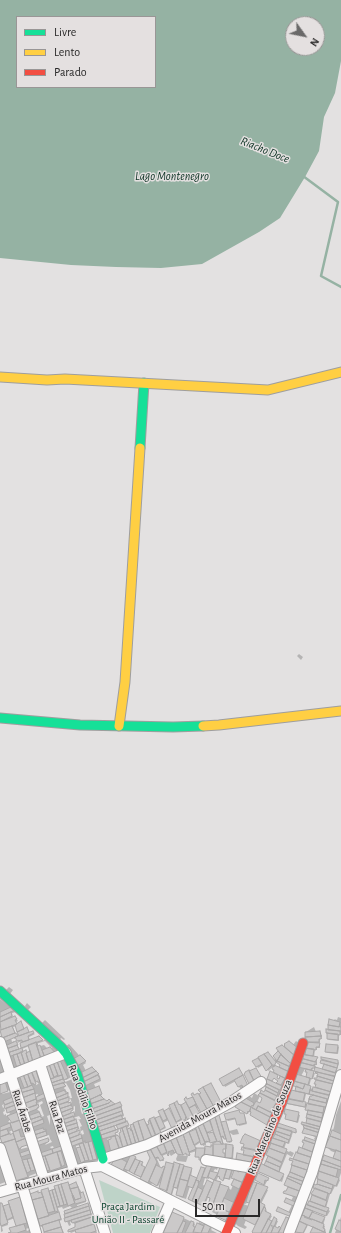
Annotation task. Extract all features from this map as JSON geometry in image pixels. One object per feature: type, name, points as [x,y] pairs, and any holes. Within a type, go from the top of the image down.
[{"type":"street","points":[[0,377],[268,390],[341,372]]},
{"type":"street","points":[[118,726],[125,682],[144,383]]},
{"type":"street","points":[[0,718],[80,726],[173,727],[219,725],[341,711]]},
{"type":"street","name":"Rua Odílio Filho","points":[[0,991],[66,1053],[77,1074],[94,1127],[102,1163]]},
{"type":"street","name":"Rua Árabe","points":[[0,1042],[44,1179]]},
{"type":"street","name":"Rua Marcelino de Souza","points":[[230,1232],[253,1168],[282,1102],[303,1043]]},
{"type":"street","points":[[0,1079],[66,1053]]},
{"type":"street","name":"Rua Paz","points":[[40,1064],[79,1169],[105,1233]]},
{"type":"street","points":[[289,1233],[312,1173],[341,1075]]},
{"type":"street","name":"Avenida Moura Matos","points":[[102,1163],[180,1130],[231,1102],[261,1082]]},
{"type":"street","points":[[0,1148],[18,1187],[36,1233]]},
{"type":"street","points":[[206,1160],[253,1168]]},
{"type":"street","points":[[102,1163],[230,1232]]},
{"type":"street","name":"Rua Moura Matos","points":[[0,1192],[102,1163]]},
{"type":"street","points":[[157,1233],[170,1201]]},
{"type":"green space","name":"Praça Jardim União II - Passaré","points":[[99,1180],[160,1207],[150,1233],[113,1233]]},
{"type":"water","name":"Lago Montenegro","points":[[0,0],[341,0],[341,61],[335,93],[324,117],[319,151],[280,218],[259,232],[202,264],[161,268],[71,265],[0,258]]},
{"type":"building","points":[[11,1007],[15,1010],[0,1017],[0,1012]]},
{"type":"building","points":[[11,1012],[12,1016],[0,1022],[0,1017]]},
{"type":"building","points":[[15,1016],[17,1019],[15,1020],[17,1024],[1,1030],[0,1022]]},
{"type":"building","points":[[329,1019],[340,1022],[339,1027],[328,1025]]},
{"type":"building","points":[[21,1021],[24,1029],[17,1032],[15,1025]]},
{"type":"building","points":[[328,1025],[341,1027],[341,1031],[328,1030]]},
{"type":"building","points":[[12,1026],[15,1033],[2,1038],[0,1030]]},
{"type":"building","points":[[27,1027],[29,1032],[19,1036],[17,1032]]},
{"type":"building","points":[[326,1029],[340,1031],[340,1035],[326,1033]]},
{"type":"building","points":[[33,1031],[34,1033],[28,1036],[29,1040],[22,1042],[22,1040],[17,1041],[15,1037]]},
{"type":"building","points":[[320,1031],[321,1036],[305,1037],[305,1032]]},
{"type":"building","points":[[15,1033],[18,1036],[4,1042],[2,1038]]},
{"type":"building","points":[[327,1033],[338,1034],[338,1040],[327,1039]]},
{"type":"building","points":[[39,1036],[43,1040],[21,1048],[20,1043]]},
{"type":"building","points":[[321,1036],[319,1042],[305,1042],[305,1037]]},
{"type":"building","points":[[16,1041],[18,1045],[6,1049],[5,1046]]},
{"type":"building","points":[[289,1041],[299,1049],[295,1056],[284,1046],[284,1044]]},
{"type":"building","points":[[36,1042],[41,1059],[33,1062],[28,1045]]},
{"type":"building","points":[[304,1042],[320,1043],[319,1047],[316,1047],[316,1050],[304,1048]]},
{"type":"building","points":[[37,1043],[38,1046],[40,1045],[45,1058],[41,1059],[36,1044]]},
{"type":"building","points":[[326,1044],[338,1045],[337,1053],[325,1052]]},
{"type":"building","points":[[17,1045],[19,1049],[7,1053],[6,1049]]},
{"type":"building","points":[[282,1045],[295,1056],[291,1064],[276,1048]]},
{"type":"building","points":[[50,1047],[56,1054],[45,1058],[42,1050]]},
{"type":"building","points":[[22,1048],[23,1052],[8,1057],[7,1053]]},
{"type":"building","points":[[306,1048],[314,1049],[313,1056],[305,1055]]},
{"type":"building","points":[[26,1050],[29,1063],[25,1065],[21,1052]]},
{"type":"building","points":[[30,1051],[33,1062],[29,1063],[26,1053]]},
{"type":"building","points":[[278,1051],[281,1054],[277,1061],[273,1056]]},
{"type":"building","points":[[21,1052],[25,1065],[21,1066],[17,1054]]},
{"type":"building","points":[[268,1052],[276,1062],[274,1067],[264,1054]]},
{"type":"building","points":[[17,1054],[21,1066],[17,1068],[13,1055]]},
{"type":"building","points":[[264,1054],[272,1065],[266,1071],[258,1057]]},
{"type":"building","points":[[281,1054],[292,1065],[291,1067],[277,1061]]},
{"type":"building","points":[[302,1054],[318,1057],[315,1062],[300,1058]]},
{"type":"building","points":[[80,1055],[86,1061],[77,1066],[73,1059]]},
{"type":"building","points":[[321,1057],[338,1060],[338,1064],[321,1059]]},
{"type":"building","points":[[258,1058],[262,1064],[256,1067],[252,1061]]},
{"type":"building","points":[[300,1058],[316,1062],[316,1065],[314,1064],[314,1066],[299,1062]]},
{"type":"building","points":[[60,1060],[68,1078],[64,1080],[57,1061]]},
{"type":"building","points":[[321,1060],[338,1064],[337,1068],[320,1063]]},
{"type":"building","points":[[57,1061],[62,1075],[58,1076],[53,1062]]},
{"type":"building","points":[[277,1061],[292,1068],[289,1072],[279,1067],[280,1065],[276,1062]]},
{"type":"building","points":[[53,1062],[58,1075],[54,1077],[49,1064]]},
{"type":"building","points":[[299,1062],[315,1066],[315,1068],[312,1068],[311,1070],[298,1067]]},
{"type":"building","points":[[49,1064],[54,1078],[50,1079],[45,1065]]},
{"type":"building","points":[[324,1064],[337,1068],[335,1073],[322,1069]]},
{"type":"building","points":[[274,1065],[290,1072],[286,1079],[273,1072],[274,1070],[272,1069]]},
{"type":"building","points":[[92,1067],[96,1071],[82,1078],[80,1073]]},
{"type":"building","points":[[315,1067],[337,1073],[336,1077],[314,1071]]},
{"type":"building","points":[[35,1068],[40,1083],[38,1083],[38,1081],[36,1082],[31,1070]]},
{"type":"building","points":[[239,1068],[243,1075],[223,1086],[219,1079]]},
{"type":"building","points":[[256,1068],[262,1078],[255,1083],[249,1071]]},
{"type":"building","points":[[306,1069],[314,1071],[312,1079],[306,1077]]},
{"type":"building","points":[[249,1070],[254,1081],[249,1084],[244,1074]]},
{"type":"building","points":[[31,1071],[36,1084],[34,1085],[33,1083],[31,1084],[27,1072]]},
{"type":"building","points":[[96,1071],[99,1074],[83,1082],[82,1078]]},
{"type":"building","points":[[270,1071],[278,1075],[277,1078],[279,1079],[280,1076],[285,1078],[281,1085],[276,1083],[278,1081],[274,1078],[272,1081],[267,1079]]},
{"type":"building","points":[[27,1072],[32,1085],[28,1087],[23,1074]]},
{"type":"building","points":[[315,1073],[335,1076],[334,1081],[317,1076],[318,1074]]},
{"type":"building","points":[[23,1074],[28,1087],[24,1088],[19,1075]]},
{"type":"building","points":[[296,1074],[310,1078],[308,1085],[294,1081]]},
{"type":"building","points":[[62,1075],[63,1079],[51,1083],[50,1079]]},
{"type":"building","points":[[98,1075],[100,1079],[85,1086],[83,1082]]},
{"type":"building","points":[[243,1075],[249,1088],[244,1091],[242,1085],[238,1087],[234,1080]]},
{"type":"building","points":[[317,1076],[334,1081],[333,1084],[314,1079],[317,1078]]},
{"type":"building","points":[[63,1079],[65,1082],[52,1086],[51,1083]]},
{"type":"building","points":[[267,1079],[282,1086],[280,1090],[265,1083]]},
{"type":"building","points":[[316,1080],[333,1084],[331,1092],[315,1087],[316,1084],[314,1084]]},
{"type":"building","points":[[5,1081],[8,1091],[0,1094],[0,1083]]},
{"type":"building","points":[[293,1081],[305,1084],[303,1089],[291,1085]]},
{"type":"building","points":[[63,1083],[66,1086],[53,1090],[52,1086]]},
{"type":"building","points":[[211,1083],[222,1104],[214,1107],[203,1087]]},
{"type":"building","points":[[267,1084],[279,1090],[278,1093],[265,1086]]},
{"type":"building","points":[[305,1084],[311,1086],[309,1094],[295,1091],[296,1086],[303,1089]]},
{"type":"building","points":[[32,1085],[34,1089],[20,1093],[19,1090]]},
{"type":"building","points":[[99,1086],[102,1094],[89,1100],[86,1091]]},
{"type":"building","points":[[203,1087],[214,1107],[208,1111],[199,1094],[201,1093],[198,1090]]},
{"type":"building","points":[[266,1087],[278,1093],[277,1096],[265,1090]]},
{"type":"building","points":[[313,1087],[332,1092],[331,1096],[312,1091]]},
{"type":"building","points":[[34,1089],[35,1093],[22,1098],[20,1093]]},
{"type":"building","points":[[65,1090],[65,1092],[68,1093],[56,1098],[54,1094]]},
{"type":"building","points":[[261,1090],[264,1092],[265,1090],[277,1096],[275,1100],[260,1093]]},
{"type":"building","points":[[291,1090],[305,1093],[303,1102],[288,1099]]},
{"type":"building","points":[[310,1090],[330,1095],[328,1099],[309,1094]]},
{"type":"building","points":[[47,1092],[49,1096],[37,1101],[36,1097]]},
{"type":"building","points":[[35,1093],[36,1099],[23,1104],[22,1098]]},
{"type":"building","points":[[68,1093],[68,1097],[57,1101],[56,1098]]},
{"type":"building","points":[[193,1093],[194,1095],[198,1093],[207,1109],[201,1113],[191,1094]]},
{"type":"building","points":[[260,1093],[277,1102],[270,1112],[258,1106],[256,1110],[252,1108],[256,1101],[260,1103],[262,1098],[258,1095]]},
{"type":"building","points":[[100,1095],[104,1099],[90,1104],[89,1100]]},
{"type":"building","points":[[313,1095],[327,1099],[326,1103],[309,1099],[310,1096]]},
{"type":"building","points":[[15,1096],[17,1100],[5,1105],[3,1101]]},
{"type":"building","points":[[69,1097],[69,1101],[58,1105],[57,1101]]},
{"type":"building","points":[[186,1097],[187,1099],[193,1097],[196,1104],[189,1108],[184,1099]]},
{"type":"building","points":[[244,1097],[254,1103],[253,1106],[252,1105],[251,1107],[239,1101]]},
{"type":"building","points":[[286,1098],[306,1102],[305,1107],[285,1103]]},
{"type":"building","points":[[36,1099],[37,1105],[25,1109],[23,1104]]},
{"type":"building","points":[[104,1099],[107,1101],[109,1099],[111,1101],[92,1109],[90,1104]]},
{"type":"building","points":[[309,1099],[327,1103],[326,1107],[308,1104]]},
{"type":"building","points":[[17,1100],[18,1104],[5,1109],[4,1105]]},
{"type":"building","points":[[111,1101],[115,1104],[92,1113],[91,1109]]},
{"type":"building","points":[[177,1101],[186,1117],[186,1119],[182,1121],[174,1103]]},
{"type":"building","points":[[239,1101],[251,1107],[247,1114],[235,1107]]},
{"type":"building","points":[[71,1102],[71,1105],[59,1109],[58,1105]]},
{"type":"building","points":[[120,1102],[122,1106],[93,1117],[92,1113]]},
{"type":"building","points":[[186,1102],[194,1118],[188,1121],[181,1105]]},
{"type":"building","points":[[174,1103],[181,1119],[176,1122],[169,1105]]},
{"type":"building","points":[[307,1103],[324,1107],[323,1113],[305,1110]]},
{"type":"building","points":[[18,1104],[19,1108],[7,1113],[6,1108]]},
{"type":"building","points":[[38,1104],[39,1107],[37,1109],[27,1113],[25,1109]]},
{"type":"building","points":[[71,1105],[73,1108],[60,1113],[59,1109]]},
{"type":"building","points":[[195,1105],[201,1115],[194,1118],[189,1108]]},
{"type":"building","points":[[258,1106],[272,1113],[270,1117],[256,1110]]},
{"type":"building","points":[[121,1107],[122,1111],[96,1120],[94,1116]]},
{"type":"building","points":[[251,1107],[270,1117],[267,1125],[250,1115]]},
{"type":"building","points":[[73,1108],[71,1113],[61,1117],[60,1113]]},
{"type":"building","points":[[169,1108],[178,1126],[172,1129],[164,1111]]},
{"type":"building","points":[[163,1109],[167,1119],[163,1121],[158,1111]]},
{"type":"building","points":[[285,1109],[299,1112],[297,1122],[285,1119]]},
{"type":"building","points":[[239,1110],[240,1113],[244,1113],[246,1123],[237,1125],[235,1118],[226,1120],[224,1114]]},
{"type":"building","points":[[308,1110],[323,1113],[322,1118],[307,1114]]},
{"type":"building","points":[[20,1111],[23,1119],[12,1123],[7,1116]]},
{"type":"building","points":[[122,1111],[123,1115],[97,1124],[96,1120]]},
{"type":"building","points":[[39,1112],[41,1116],[29,1120],[28,1116]]},
{"type":"building","points":[[74,1112],[75,1116],[62,1120],[61,1117]]},
{"type":"building","points":[[307,1114],[322,1118],[321,1122],[306,1118]]},
{"type":"building","points":[[121,1115],[123,1119],[98,1127],[97,1124]]},
{"type":"building","points":[[219,1115],[226,1139],[224,1139],[223,1136],[221,1137],[215,1117]]},
{"type":"building","points":[[41,1116],[43,1119],[30,1124],[29,1120]]},
{"type":"building","points":[[73,1116],[75,1120],[63,1124],[62,1120]]},
{"type":"building","points":[[160,1116],[165,1127],[160,1130],[155,1118]]},
{"type":"building","points":[[154,1117],[161,1133],[156,1137],[149,1119]]},
{"type":"building","points":[[215,1117],[223,1144],[221,1144],[220,1141],[217,1142],[209,1119]]},
{"type":"building","points":[[125,1118],[126,1122],[99,1131],[98,1127]]},
{"type":"building","points":[[307,1118],[323,1122],[321,1127],[306,1123]]},
{"type":"building","points":[[23,1119],[25,1127],[13,1132],[10,1123]]},
{"type":"building","points":[[43,1119],[44,1123],[31,1128],[30,1124]]},
{"type":"building","points":[[76,1119],[77,1123],[64,1127],[63,1124]]},
{"type":"building","points":[[144,1119],[152,1138],[144,1141],[138,1121]]},
{"type":"building","points":[[150,1120],[157,1138],[153,1140],[147,1125],[149,1124],[148,1121]]},
{"type":"building","points":[[210,1120],[213,1130],[207,1133],[203,1123]]},
{"type":"building","points":[[127,1121],[129,1125],[118,1129],[116,1125]]},
{"type":"building","points":[[138,1121],[145,1143],[140,1144],[133,1123]]},
{"type":"building","points":[[226,1121],[232,1141],[227,1142],[221,1122]]},
{"type":"building","points":[[302,1122],[321,1127],[321,1130],[301,1124]]},
{"type":"building","points":[[10,1123],[11,1127],[0,1131],[0,1127]]},
{"type":"building","points":[[77,1123],[78,1127],[66,1131],[64,1127]]},
{"type":"building","points":[[278,1123],[296,1129],[296,1133],[277,1127]]},
{"type":"building","points":[[133,1124],[139,1142],[136,1143],[130,1125]]},
{"type":"building","points":[[203,1124],[210,1141],[208,1142],[205,1142],[198,1126]]},
{"type":"building","points":[[303,1125],[321,1130],[320,1133],[304,1128]]},
{"type":"building","points":[[114,1126],[116,1130],[101,1135],[99,1131]]},
{"type":"building","points":[[126,1126],[132,1146],[128,1147],[122,1128]]},
{"type":"building","points":[[198,1126],[205,1143],[201,1145],[195,1127]]},
{"type":"building","points":[[78,1127],[79,1129],[77,1129],[77,1131],[67,1135],[66,1131]]},
{"type":"building","points":[[277,1127],[292,1131],[290,1136],[275,1131]]},
{"type":"building","points":[[43,1128],[44,1130],[46,1129],[46,1131],[34,1135],[33,1131]]},
{"type":"building","points":[[122,1128],[128,1146],[123,1148],[119,1133],[121,1132],[120,1129]]},
{"type":"building","points":[[130,1128],[131,1131],[132,1130],[136,1145],[132,1146],[127,1129]]},
{"type":"building","points":[[304,1128],[320,1133],[319,1137],[302,1133]]},
{"type":"building","points":[[7,1129],[9,1134],[0,1137],[0,1131]]},
{"type":"building","points":[[118,1129],[118,1132],[115,1133],[116,1135],[102,1139],[101,1135]]},
{"type":"building","points":[[196,1129],[200,1141],[194,1145],[189,1132]]},
{"type":"building","points":[[19,1130],[21,1137],[25,1136],[26,1138],[16,1142],[13,1132]]},
{"type":"building","points":[[80,1130],[79,1135],[68,1139],[67,1135]]},
{"type":"building","points":[[332,1130],[341,1134],[341,1140],[330,1136]]},
{"type":"building","points":[[46,1131],[47,1135],[35,1139],[34,1135]]},
{"type":"building","points":[[276,1131],[291,1136],[289,1140],[275,1134]]},
{"type":"building","points":[[189,1132],[196,1149],[189,1152],[183,1134]]},
{"type":"building","points":[[208,1132],[213,1132],[217,1141],[210,1143]]},
{"type":"building","points":[[10,1133],[10,1135],[13,1133],[15,1139],[2,1143],[0,1137]]},
{"type":"building","points":[[81,1134],[82,1138],[69,1143],[68,1139]]},
{"type":"building","points":[[183,1134],[190,1155],[186,1155],[186,1153],[183,1155],[176,1137]]},
{"type":"building","points":[[245,1134],[261,1141],[258,1151],[243,1148],[244,1144],[240,1143]]},
{"type":"building","points":[[275,1134],[289,1140],[288,1143],[273,1138]]},
{"type":"building","points":[[115,1136],[119,1136],[123,1148],[119,1149]]},
{"type":"building","points":[[115,1136],[120,1150],[111,1153],[108,1140]]},
{"type":"building","points":[[330,1136],[341,1140],[341,1152],[325,1147]]},
{"type":"building","points":[[29,1137],[31,1145],[21,1147],[19,1149],[16,1142]]},
{"type":"building","points":[[176,1137],[183,1155],[177,1154],[170,1139]]},
{"type":"building","points":[[305,1137],[319,1142],[318,1145],[304,1140]]},
{"type":"building","points":[[48,1138],[48,1142],[37,1146],[36,1142]]},
{"type":"building","points":[[82,1138],[83,1142],[70,1147],[69,1143]]},
{"type":"building","points":[[272,1138],[285,1142],[283,1147],[270,1143]]},
{"type":"building","points":[[15,1139],[28,1177],[15,1181],[2,1143]]},
{"type":"building","points":[[170,1139],[176,1152],[174,1153],[173,1150],[168,1152],[168,1156],[163,1142]]},
{"type":"building","points":[[303,1140],[315,1144],[312,1152],[302,1148],[304,1143],[302,1142]]},
{"type":"building","points":[[85,1141],[85,1143],[88,1142],[93,1160],[89,1161],[83,1142]]},
{"type":"building","points":[[92,1141],[97,1159],[93,1160],[88,1142]]},
{"type":"building","points":[[163,1142],[167,1152],[161,1155],[156,1145]]},
{"type":"building","points":[[83,1143],[89,1160],[85,1161],[79,1144]]},
{"type":"building","points":[[271,1143],[287,1149],[285,1154],[269,1148]]},
{"type":"building","points":[[213,1144],[226,1144],[226,1149],[223,1149],[225,1158],[213,1157]]},
{"type":"building","points":[[226,1144],[233,1145],[232,1158],[225,1158]]},
{"type":"building","points":[[64,1145],[65,1149],[53,1153],[52,1149]]},
{"type":"building","points":[[156,1145],[164,1159],[160,1161],[158,1157],[155,1158],[150,1148]]},
{"type":"building","points":[[211,1145],[213,1145],[213,1157],[204,1156],[205,1146],[211,1147]]},
{"type":"building","points":[[80,1147],[85,1161],[81,1163],[76,1148]]},
{"type":"building","points":[[149,1147],[157,1162],[148,1183],[140,1179],[150,1158],[146,1149]]},
{"type":"building","points":[[242,1147],[256,1150],[255,1157],[243,1155],[244,1150],[241,1150]]},
{"type":"building","points":[[299,1147],[313,1152],[311,1157],[297,1153]]},
{"type":"building","points":[[196,1148],[205,1148],[204,1160],[199,1160],[199,1157],[195,1157]]},
{"type":"building","points":[[269,1148],[285,1154],[282,1162],[266,1155]]},
{"type":"building","points":[[32,1149],[33,1153],[21,1157],[20,1153]]},
{"type":"building","points":[[52,1149],[53,1153],[41,1157],[40,1153]]},
{"type":"building","points":[[336,1150],[341,1152],[341,1161],[333,1158]]},
{"type":"building","points":[[61,1151],[65,1165],[61,1167],[57,1152]]},
{"type":"building","points":[[57,1152],[62,1167],[50,1171],[45,1156]]},
{"type":"building","points":[[296,1152],[315,1159],[312,1165],[293,1159]]},
{"type":"building","points":[[237,1153],[255,1157],[253,1163],[236,1159]]},
{"type":"building","points":[[131,1154],[136,1157],[129,1171],[124,1169]]},
{"type":"building","points":[[324,1155],[341,1161],[341,1167],[322,1160]]},
{"type":"building","points":[[45,1156],[50,1170],[45,1171],[41,1157]]},
{"type":"building","points":[[116,1156],[127,1162],[123,1171],[111,1165]]},
{"type":"building","points":[[268,1156],[282,1163],[280,1167],[266,1161]]},
{"type":"building","points":[[31,1158],[35,1170],[31,1171],[27,1159]]},
{"type":"building","points":[[290,1158],[312,1165],[310,1171],[291,1165],[293,1161],[289,1160]]},
{"type":"building","points":[[27,1159],[31,1171],[27,1173],[22,1160]]},
{"type":"building","points":[[135,1159],[140,1161],[134,1174],[129,1171]]},
{"type":"building","points":[[322,1160],[341,1167],[341,1170],[321,1164]]},
{"type":"building","points":[[140,1161],[143,1162],[141,1165],[145,1167],[141,1177],[134,1174]]},
{"type":"building","points":[[266,1161],[280,1167],[279,1172],[264,1165]]},
{"type":"building","points":[[166,1162],[174,1164],[167,1191],[159,1188]]},
{"type":"building","points":[[174,1162],[180,1164],[171,1195],[166,1192]]},
{"type":"building","points":[[208,1162],[213,1163],[207,1178],[202,1177]]},
{"type":"building","points":[[260,1163],[284,1174],[280,1181],[257,1171]]},
{"type":"building","points":[[180,1164],[184,1165],[177,1188],[173,1187]]},
{"type":"building","points":[[221,1164],[228,1165],[223,1181],[217,1176]]},
{"type":"building","points":[[321,1164],[338,1169],[336,1177],[318,1171]]},
{"type":"building","points":[[156,1165],[162,1168],[163,1166],[165,1167],[157,1186],[149,1181]]},
{"type":"building","points":[[228,1165],[233,1166],[229,1179],[224,1178]]},
{"type":"building","points":[[292,1165],[310,1171],[307,1179],[290,1172]]},
{"type":"building","points":[[184,1166],[192,1168],[188,1181],[180,1179]]},
{"type":"building","points":[[201,1167],[205,1168],[200,1182],[196,1180]]},
{"type":"building","points":[[241,1167],[249,1171],[244,1183],[231,1178],[235,1168],[239,1172]]},
{"type":"building","points":[[210,1171],[218,1173],[214,1180],[208,1177]]},
{"type":"building","points":[[319,1171],[339,1178],[336,1186],[317,1179]]},
{"type":"building","points":[[290,1172],[307,1179],[305,1182],[288,1176]]},
{"type":"building","points":[[258,1173],[269,1178],[267,1181],[265,1180],[264,1185],[255,1180]]},
{"type":"building","points":[[190,1175],[197,1178],[193,1188],[187,1186]]},
{"type":"building","points":[[288,1176],[305,1182],[304,1186],[287,1178]]},
{"type":"building","points":[[287,1178],[304,1186],[302,1192],[284,1185]]},
{"type":"building","points":[[180,1179],[188,1181],[183,1197],[176,1195]]},
{"type":"building","points":[[234,1179],[244,1183],[241,1190],[231,1185]]},
{"type":"building","points":[[318,1179],[333,1185],[332,1189],[317,1184]]},
{"type":"building","points":[[196,1180],[199,1181],[199,1183],[192,1201],[188,1199]]},
{"type":"building","points":[[207,1180],[213,1183],[203,1206],[197,1203]]},
{"type":"building","points":[[214,1180],[221,1182],[213,1204],[209,1202],[210,1198],[207,1197]]},
{"type":"building","points":[[252,1181],[257,1183],[249,1203],[246,1202]]},
{"type":"building","points":[[68,1182],[75,1203],[68,1206],[61,1184]]},
{"type":"building","points":[[76,1182],[78,1187],[70,1189],[69,1185]]},
{"type":"building","points":[[257,1183],[268,1187],[260,1202],[265,1205],[255,1225],[243,1219]]},
{"type":"building","points":[[61,1184],[67,1204],[64,1205],[58,1185]]},
{"type":"building","points":[[220,1184],[229,1187],[220,1208],[213,1204]]},
{"type":"building","points":[[314,1184],[332,1189],[330,1194],[313,1188]]},
{"type":"building","points":[[58,1185],[64,1205],[60,1206],[54,1186]]},
{"type":"building","points":[[78,1187],[81,1198],[75,1200],[70,1189]]},
{"type":"building","points":[[198,1187],[203,1190],[197,1203],[192,1201]]},
{"type":"building","points":[[288,1187],[302,1192],[299,1198],[283,1193]]},
{"type":"building","points":[[48,1188],[55,1211],[48,1213],[41,1190]]},
{"type":"building","points":[[315,1188],[328,1193],[326,1200],[311,1194]]},
{"type":"building","points":[[55,1189],[60,1206],[57,1207],[52,1190]]},
{"type":"building","points":[[52,1190],[58,1211],[55,1212],[49,1191]]},
{"type":"building","points":[[38,1191],[38,1193],[41,1192],[43,1197],[32,1200],[30,1194]]},
{"type":"building","points":[[83,1192],[86,1201],[75,1204],[72,1195],[75,1200],[81,1198],[80,1193]]},
{"type":"building","points":[[312,1195],[327,1201],[325,1207],[310,1201]]},
{"type":"building","points":[[20,1197],[27,1223],[16,1226],[8,1201]]},
{"type":"building","points":[[43,1197],[49,1216],[38,1219],[32,1200]]},
{"type":"building","points":[[224,1198],[235,1203],[231,1213],[220,1208]]},
{"type":"building","points":[[286,1198],[298,1203],[296,1207],[284,1202]]},
{"type":"building","points":[[309,1201],[329,1208],[327,1212],[307,1205]]},
{"type":"building","points":[[0,1203],[2,1203],[8,1223],[1,1226],[0,1222]]},
{"type":"building","points":[[88,1203],[89,1206],[65,1214],[64,1211]]},
{"type":"building","points":[[9,1204],[13,1217],[7,1220],[3,1206]]},
{"type":"building","points":[[306,1204],[327,1212],[326,1216],[305,1208]]},
{"type":"building","points":[[89,1206],[90,1210],[65,1218],[64,1214]]},
{"type":"building","points":[[264,1207],[266,1209],[265,1211],[271,1214],[261,1233],[253,1233],[252,1232]]},
{"type":"building","points":[[278,1207],[293,1214],[292,1217],[276,1211]]},
{"type":"building","points":[[220,1208],[231,1213],[227,1221],[216,1216]]},
{"type":"building","points":[[305,1208],[313,1211],[309,1218],[302,1215]]},
{"type":"building","points":[[90,1210],[91,1214],[65,1222],[64,1218]]},
{"type":"building","points":[[59,1212],[61,1219],[40,1226],[38,1219]]},
{"type":"building","points":[[172,1212],[184,1217],[183,1221],[177,1233],[163,1233]]},
{"type":"building","points":[[312,1212],[325,1217],[322,1223],[309,1218]]},
{"type":"building","points":[[91,1214],[92,1217],[72,1223],[71,1220]]},
{"type":"building","points":[[302,1215],[324,1224],[324,1232],[299,1221]]},
{"type":"building","points":[[92,1217],[94,1224],[68,1232],[68,1230],[75,1227],[75,1223]]},
{"type":"building","points":[[274,1217],[277,1219],[274,1227],[271,1225],[273,1228],[271,1233],[266,1233]]},
{"type":"building","points":[[286,1217],[291,1219],[285,1233],[278,1233]]},
{"type":"building","points":[[268,1219],[272,1221],[266,1233],[261,1233]]},
{"type":"building","points":[[59,1220],[61,1227],[44,1232],[42,1225]]},
{"type":"building","points":[[339,1220],[341,1221],[341,1232],[335,1229]]},
{"type":"building","points":[[183,1221],[186,1222],[182,1233],[177,1233]]},
{"type":"building","points":[[191,1221],[194,1222],[193,1226],[195,1227],[193,1233],[185,1233]]},
{"type":"building","points":[[299,1221],[307,1225],[303,1233],[295,1232]]},
{"type":"building","points":[[197,1223],[204,1226],[201,1233],[193,1232]]},
{"type":"building","points":[[205,1223],[211,1226],[208,1233],[201,1233]]},
{"type":"building","points":[[24,1224],[26,1230],[17,1233],[8,1233],[11,1232],[9,1228]]},
{"type":"building","points":[[94,1224],[96,1231],[90,1233],[76,1233],[75,1230]]},
{"type":"building","points":[[274,1226],[278,1228],[279,1226],[281,1228],[278,1233],[271,1233]]},
{"type":"building","points":[[61,1227],[63,1233],[44,1233],[44,1232]]},
{"type":"building","points":[[313,1227],[324,1232],[326,1233],[310,1233]]},
{"type":"waterway","name":"Riacho Doce","points":[[303,176],[338,202],[321,276],[341,287]]},
{"type":"waterway","name":"Riacho Doce","points":[[330,1233],[341,1195]]},
{"type":"traffic: fast","points":[[140,448],[144,383]]},
{"type":"traffic: fast","points":[[0,718],[80,725],[173,727],[203,726]]},
{"type":"traffic: fast","points":[[0,991],[66,1053],[77,1074],[103,1159]]},
{"type":"traffic: slow","points":[[0,377],[268,390],[341,372]]},
{"type":"traffic: slow","points":[[119,726],[125,682],[140,448]]},
{"type":"traffic: slow","points":[[203,726],[341,711]]},
{"type":"traffic: jam","points":[[226,1233],[282,1102],[303,1043]]}]
